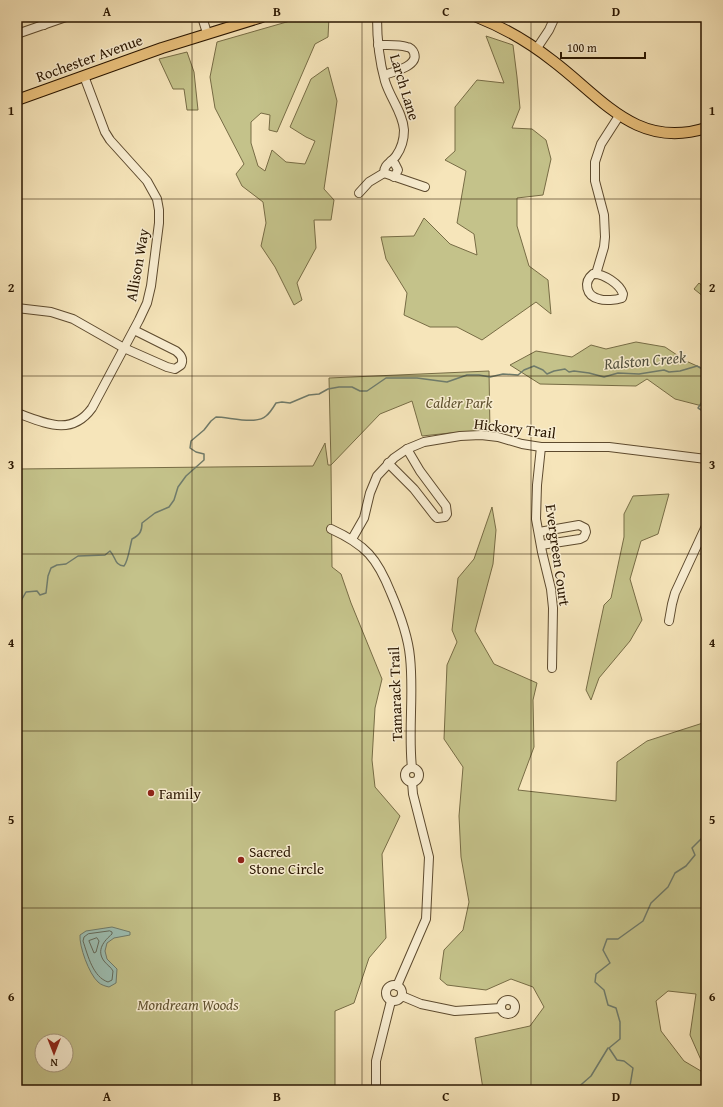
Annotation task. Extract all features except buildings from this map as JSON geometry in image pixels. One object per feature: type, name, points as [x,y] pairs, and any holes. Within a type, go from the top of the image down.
[{"type":"main road","name":"Rochester Avenue","points":[[17,100],[207,33],[262,17]]},
{"type":"main road","points":[[477,17],[508,31],[537,48],[567,71],[619,116],[640,127],[660,132],[680,133],[706,128]]},
{"type":"street","points":[[17,34],[42,21],[66,17]]},
{"type":"street","points":[[202,17],[207,33]]},
{"type":"street","name":"Larch Lane","points":[[359,193],[369,182],[384,173],[385,166],[395,157],[402,144],[404,129],[389,92],[384,75],[378,45],[377,17]]},
{"type":"street","points":[[537,48],[549,30],[555,17]]},
{"type":"street","points":[[378,45],[408,47],[414,52],[415,55],[409,66],[384,75]]},
{"type":"street","name":"Allison Way","points":[[17,413],[54,426],[68,425],[81,420],[87,415],[134,330],[147,303],[151,286],[159,223],[157,199],[147,181],[108,136],[84,76]]},
{"type":"street","points":[[596,274],[606,237],[604,215],[595,182],[596,162],[601,144],[619,116]]},
{"type":"street","points":[[391,161],[395,164],[398,170],[394,177]]},
{"type":"street","points":[[384,173],[425,187]]},
{"type":"street","points":[[17,308],[51,312],[73,319],[124,348],[171,369],[178,368],[181,365],[182,358],[176,351],[134,330]]},
{"type":"street","name":"Hickory Trail","points":[[352,539],[364,518],[373,485],[378,476],[394,458],[407,449],[424,442],[460,436],[481,435],[498,437],[522,444],[541,447],[609,448],[706,459]]},
{"type":"street","name":"Evergreen Court","points":[[541,447],[536,505],[538,532],[551,589],[553,608],[552,668]]},
{"type":"street","points":[[388,463],[414,489],[435,516],[438,518],[445,517],[447,514],[446,506],[420,471],[407,449]]},
{"type":"street","points":[[538,532],[579,525],[585,528],[586,532],[584,537],[580,539],[541,545]]},
{"type":"street","points":[[669,621],[675,593],[706,526]]},
{"type":"street","name":"Tamarack Trail","points":[[331,529],[352,539],[364,549],[381,569],[407,636],[411,669],[412,768],[417,770],[419,775],[418,779],[412,782],[429,857],[426,919],[396,986]]},
{"type":"street","points":[[391,1001],[387,997],[386,992],[391,986],[396,986],[402,991],[402,996]]},
{"type":"street","points":[[391,1001],[396,1001],[402,996]]},
{"type":"street","points":[[402,996],[421,1004],[455,1011],[501,1008]]},
{"type":"street","points":[[376,1090],[376,1061],[391,1001]]},
{"type":"green space","points":[[304,17],[329,17],[328,37],[315,44],[277,132],[269,130],[270,115],[261,113],[251,122],[251,143],[258,166],[265,171],[272,150],[286,162],[305,164],[315,141],[290,127],[311,79],[328,67],[337,101],[324,189],[334,200],[331,220],[314,220],[316,248],[297,283],[302,300],[294,305],[275,267],[261,246],[266,223],[263,202],[242,186],[236,174],[244,164],[215,108],[210,77],[217,42]]},
{"type":"green space","points":[[486,36],[513,45],[520,108],[512,128],[532,129],[546,140],[551,159],[543,195],[517,198],[517,226],[529,266],[548,280],[551,314],[536,302],[482,340],[457,327],[430,327],[404,315],[407,293],[386,259],[381,237],[414,236],[424,218],[450,244],[477,255],[474,234],[457,223],[466,171],[445,160],[455,151],[455,107],[477,80],[504,83]]},
{"type":"green space","points":[[187,52],[194,72],[198,110],[187,110],[184,89],[173,89],[159,59]]},
{"type":"green space","points":[[699,283],[706,289],[706,294],[704,297],[694,289]]},
{"type":"green space","points":[[636,342],[665,347],[686,361],[706,370],[706,407],[675,399],[647,379],[636,386],[540,384],[510,365],[536,351],[572,357],[591,345],[606,349]]},
{"type":"green space","name":"Calder Park","points":[[489,371],[490,432],[450,433],[422,436],[412,401],[380,414],[331,465],[329,378]]},
{"type":"green space","name":"Mondream Woods","points":[[325,443],[328,465],[331,465],[332,567],[341,574],[351,603],[382,679],[375,708],[372,760],[375,787],[400,816],[382,854],[386,938],[369,958],[354,1003],[335,1011],[335,1090],[17,1090],[17,469],[313,466]]},
{"type":"green space","points":[[669,494],[658,534],[641,541],[630,579],[642,620],[630,641],[599,678],[591,700],[586,690],[604,605],[611,598],[624,537],[624,514],[633,496]]},
{"type":"green space","points":[[492,507],[496,530],[493,564],[475,631],[494,664],[537,683],[533,700],[534,747],[518,790],[616,801],[617,762],[647,741],[706,722],[706,1059],[701,1060],[690,1035],[696,994],[668,991],[656,1001],[661,1031],[684,1061],[706,1074],[706,1078],[696,1090],[481,1090],[483,1089],[475,1038],[530,1026],[544,1007],[533,987],[511,979],[486,990],[447,985],[440,979],[444,950],[463,930],[469,902],[461,857],[459,816],[463,767],[444,739],[447,665],[457,642],[452,630],[458,578],[474,559]]},
{"type":"water","points":[[112,927],[130,932],[130,935],[114,938],[107,943],[105,951],[107,959],[117,969],[116,983],[109,987],[99,983],[91,973],[83,953],[80,935],[86,931]]},
{"type":"waterway","name":"Ralston Creek","points":[[17,608],[26,592],[37,591],[40,595],[46,593],[48,576],[51,568],[57,565],[66,564],[78,556],[105,555],[110,551],[118,564],[124,566],[128,558],[132,539],[140,532],[142,523],[155,513],[169,507],[174,500],[178,487],[186,476],[204,460],[204,454],[196,452],[190,448],[191,441],[216,417],[242,420],[262,419],[276,403],[290,403],[309,395],[319,394],[328,389],[339,387],[352,387],[360,391],[367,391],[386,378],[417,378],[447,382],[467,375],[490,377],[503,374],[518,375],[524,370],[534,366],[543,370],[547,374],[565,369],[569,372],[574,371],[589,373],[604,377],[618,373],[639,374],[664,370],[669,372],[680,371],[697,366],[706,371]]},
{"type":"waterway","name":"Ralston Creek","points":[[706,401],[702,402],[698,408],[706,413]]},
{"type":"waterway","points":[[636,1090],[630,1086],[633,1068],[624,1061],[617,1060],[609,1048],[620,1039],[620,1022],[616,1008],[608,1005],[604,990],[595,982],[596,974],[610,963],[603,950],[607,939],[618,939],[643,921],[651,903],[668,887],[675,873],[686,866],[695,855],[692,848],[706,834]]},
{"type":"waterway","points":[[575,1090],[591,1076],[608,1048]]},
{"type":"place","name":"Family","points":[[151,793]]},
{"type":"place","name":"Sacred Stone Circle","points":[[241,860]]}]
